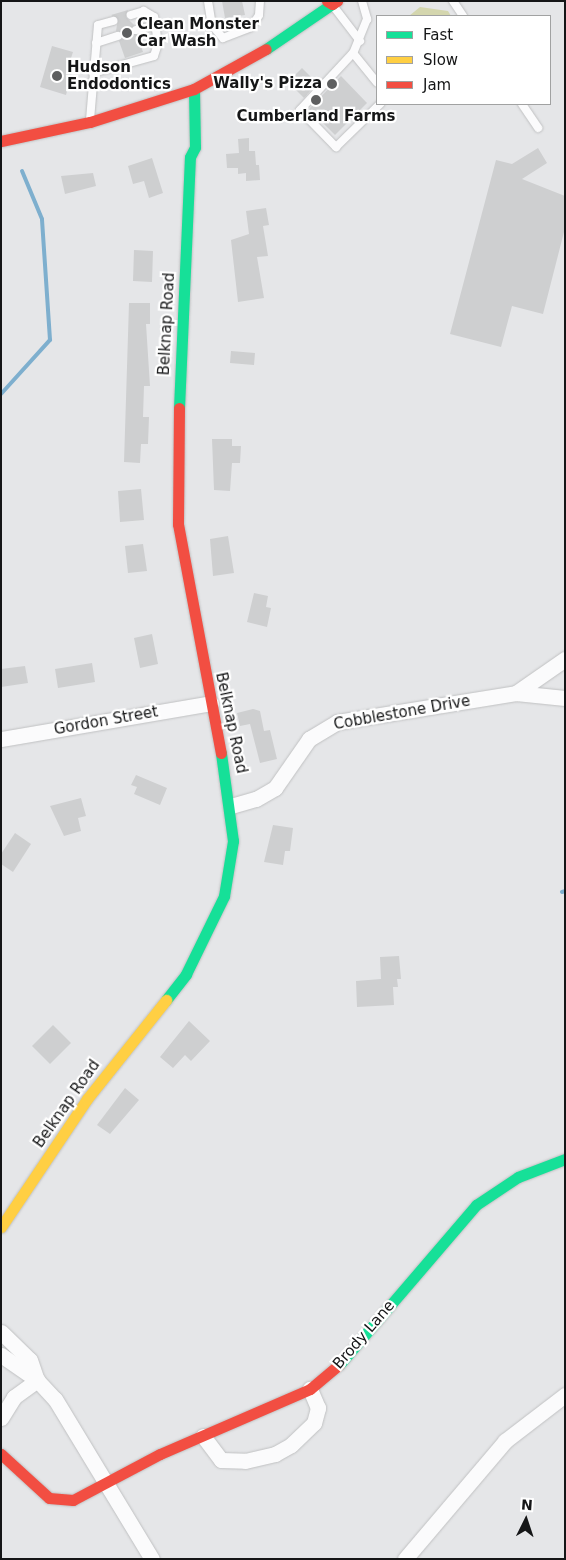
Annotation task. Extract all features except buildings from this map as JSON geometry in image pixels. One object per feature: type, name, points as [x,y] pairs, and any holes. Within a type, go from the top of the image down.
[{"type":"street","points":[[1,141],[90,122],[194,89],[252,60],[332,2]]},
{"type":"street","name":"Belknap Road","points":[[1,1227],[87,1099],[158,1012],[207,937],[224,896],[233,841],[231,806],[178,524],[176,469],[190,157],[195,147],[194,89]]},
{"type":"street","name":"Cobblestone Drive","points":[[516,693],[565,659]]},
{"type":"street","name":"Cobblestone Drive","points":[[231,806],[256,799],[275,788],[309,739],[338,722],[516,693],[565,698]]},
{"type":"street","name":"Gordon Street","points":[[1,739],[212,703]]},
{"type":"street","name":"Brody Lane","points":[[1,1454],[38,1490],[55,1500],[79,1499],[160,1454],[310,1389],[350,1355],[476,1205],[518,1177],[565,1159]]},
{"type":"street","points":[[1,1332],[30,1360],[37,1380]]},
{"type":"street","points":[[1,1355],[37,1380],[55,1399],[152,1559]]},
{"type":"street","points":[[1,1418],[14,1398],[37,1380]]},
{"type":"street","points":[[203,1436],[221,1460],[245,1461],[275,1454],[291,1445],[314,1423],[318,1408],[310,1389]]},
{"type":"street","points":[[410,1557],[505,1441],[565,1395]]},
{"type":"lane","points":[[208,1],[212,25],[223,38],[251,26],[259,15],[260,1]]},
{"type":"lane","points":[[362,1],[367,19],[360,41],[353,53],[300,110],[336,147],[379,105]]},
{"type":"lane","points":[[453,1],[462,15]]},
{"type":"lane","points":[[332,2],[360,41]]},
{"type":"lane","points":[[93,73],[154,56],[157,25],[144,11],[131,15]]},
{"type":"lane","points":[[90,122],[98,25],[113,21]]},
{"type":"lane","points":[[136,30],[157,25]]},
{"type":"lane","points":[[96,43],[118,36]]},
{"type":"lane","points":[[353,53],[376,82]]},
{"type":"lane","points":[[523,105],[538,128]]},
{"type":"green space","points":[[420,7],[448,11],[450,15],[410,15]]},
{"type":"waterway","points":[[1,394],[50,340],[42,219],[22,171]]},
{"type":"traffic: fast","points":[[266,49],[332,4]]},
{"type":"traffic: fast","points":[[179,408],[190,157],[195,147],[194,89]]},
{"type":"traffic: fast","points":[[166,1000],[186,974],[224,896],[233,841],[221,753]]},
{"type":"traffic: fast","points":[[339,1365],[476,1205],[518,1177],[565,1159]]},
{"type":"traffic: slow","points":[[1,1227],[87,1099],[166,1000]]},
{"type":"traffic: jam","points":[[327,1],[332,4],[337,1]]},
{"type":"traffic: jam","points":[[1,141],[90,122],[194,89],[266,49]]},
{"type":"traffic: jam","points":[[179,408],[178,524],[221,753]]},
{"type":"traffic: jam","points":[[1,1454],[49,1498],[73,1500],[160,1454],[310,1389],[339,1365]]},
{"type":"place","name":"Clean Monster Car Wash","points":[[127,33]]},
{"type":"place","name":"Hudson Endodontics","points":[[57,76]]},
{"type":"place","name":"Wally's Pizza","points":[[332,84]]},
{"type":"place","name":"Cumberland Farms","points":[[316,100]]}]
